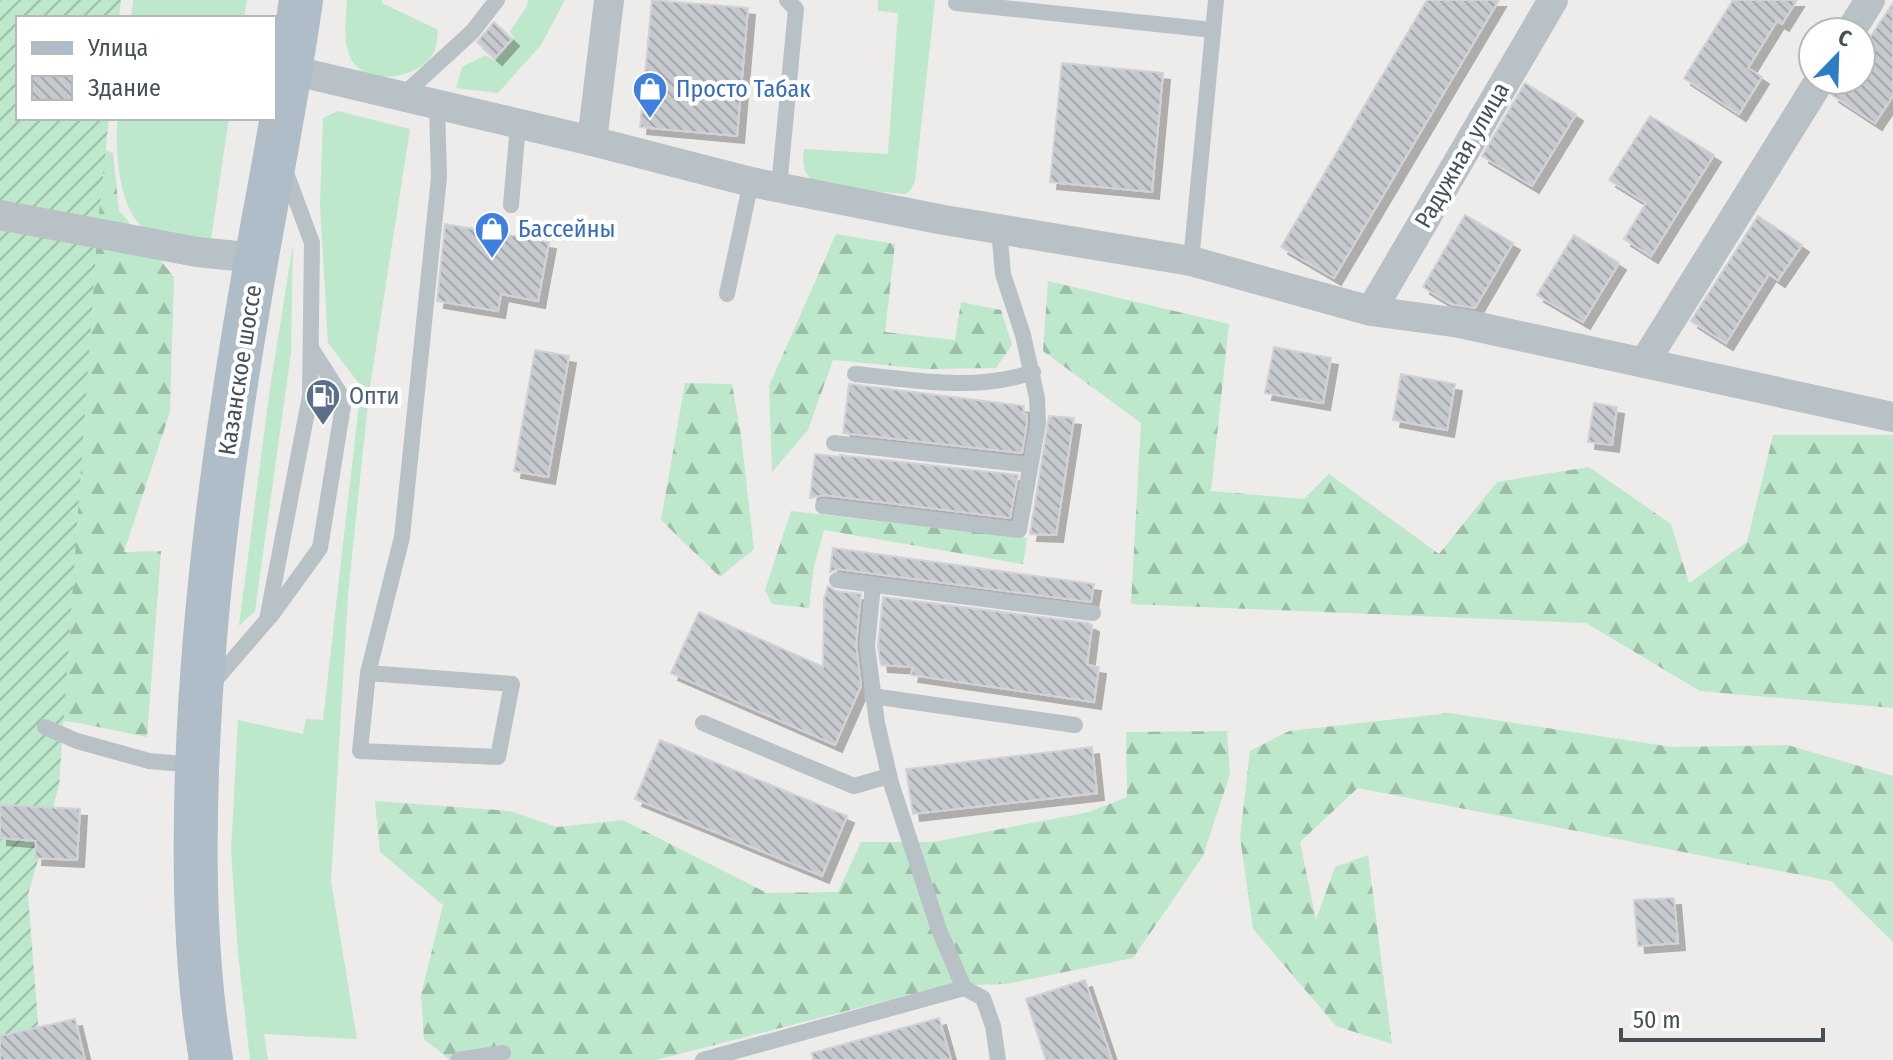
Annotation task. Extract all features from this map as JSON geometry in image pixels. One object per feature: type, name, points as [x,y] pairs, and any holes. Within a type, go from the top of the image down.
[{"type":"main road","points":[[291,70],[301,0]]},
{"type":"main road","name":"Казанское шоссе","points":[[211,1060],[202,1002],[198,943],[195,842],[200,699],[209,588],[257,258],[291,70]]},
{"type":"street","points":[[592,141],[609,0]]},
{"type":"street","name":"Радужная улица","points":[[1371,311],[1553,0]]},
{"type":"street","points":[[291,70],[765,185],[1191,261],[1371,311],[1460,323],[1893,417]]},
{"type":"street","points":[[1644,363],[1810,96]]},
{"type":"street","points":[[1,212],[197,252],[257,258]]},
{"type":"lane","points":[[401,97],[472,32],[497,0]]},
{"type":"lane","points":[[727,294],[765,185],[796,9],[787,0]]},
{"type":"lane","points":[[1191,261],[1216,0]]},
{"type":"lane","points":[[956,3],[1213,30]]},
{"type":"lane","points":[[368,673],[512,684],[498,757],[360,751],[368,673],[402,537],[439,177],[437,105]]},
{"type":"lane","points":[[511,205],[518,125]]},
{"type":"lane","points":[[267,620],[310,396],[312,243],[277,151]]},
{"type":"lane","points":[[823,506],[1019,530],[1038,423],[1033,372],[1003,274],[999,229]]},
{"type":"lane","points":[[200,699],[267,620],[320,548],[344,400],[310,346]]},
{"type":"lane","points":[[855,374],[959,384],[1008,381],[1033,372]]},
{"type":"lane","points":[[834,443],[1030,465]]},
{"type":"lane","points":[[837,580],[1093,613]]},
{"type":"lane","points":[[873,585],[867,646],[872,696],[889,776],[939,930],[964,988],[983,998],[993,1026],[998,1060]]},
{"type":"lane","points":[[872,696],[1075,725]]},
{"type":"lane","points":[[703,723],[854,786],[889,776]]},
{"type":"lane","points":[[45,727],[77,741],[149,761],[197,765]]},
{"type":"lane","points":[[703,1060],[964,988]]},
{"type":"lane","points":[[458,1060],[503,1053]]},
{"type":"green space","points":[[0,0],[121,0],[119,16],[16,16],[16,120],[109,120],[98,223],[59,786],[28,895],[41,1060],[0,1060]]},
{"type":"green space","points":[[133,0],[247,0],[244,16],[131,16]]},
{"type":"green space","points":[[347,0],[382,0],[382,3],[438,30],[433,54],[418,68],[397,76],[374,76],[364,72],[356,66],[348,51]]},
{"type":"green space","points":[[528,0],[565,0],[541,45],[498,93],[456,88],[462,67],[485,55],[495,61],[514,39],[510,31]]},
{"type":"green space","points":[[878,0],[935,0],[915,181],[905,194],[819,186],[804,166],[804,149],[888,154],[898,13],[878,11]]},
{"type":"green space","points":[[338,111],[410,129],[369,393],[348,595],[331,881],[357,1039],[264,1034],[268,1060],[250,1060],[231,851],[238,720],[303,734],[306,719],[323,720],[361,386],[328,343],[320,205],[323,118]]},
{"type":"green space","points":[[118,120],[229,120],[210,246],[168,239],[143,228],[126,201],[117,148]]},
{"type":"green space","points":[[72,136],[113,153],[119,210],[174,277],[170,412],[124,552],[161,551],[147,737],[79,723],[10,714]]},
{"type":"green space","points":[[836,234],[895,244],[885,332],[955,340],[961,302],[1001,310],[1012,345],[996,368],[926,369],[833,360],[808,430],[772,472],[769,386]]},
{"type":"green space","points":[[293,244],[291,353],[255,611],[239,626],[270,388]]},
{"type":"green space","points":[[1048,281],[1229,324],[1211,491],[1304,499],[1329,474],[1439,554],[1497,482],[1589,467],[1671,524],[1689,583],[1747,542],[1773,435],[1893,435],[1893,708],[1700,691],[1586,623],[1131,604],[1141,423],[1043,351]]},
{"type":"green space","points":[[685,383],[732,384],[754,549],[720,577],[661,520]]},
{"type":"green space","points":[[791,511],[1027,538],[1023,564],[824,530],[814,566],[809,608],[772,604],[765,590]]},
{"type":"green space","points":[[1449,713],[1672,747],[1788,745],[1893,776],[1893,942],[1831,881],[1358,788],[1300,842],[1316,920],[1335,867],[1368,855],[1392,1044],[1336,1026],[1253,929],[1240,837],[1250,751],[1289,731]]},
{"type":"green space","points":[[1227,731],[1230,774],[1203,856],[1133,958],[1006,984],[943,986],[656,1060],[450,1060],[424,1039],[421,995],[443,905],[380,852],[375,801],[510,811],[557,827],[623,820],[767,893],[838,892],[861,842],[933,842],[1089,812],[1127,797],[1126,732]]},
{"type":"building","points":[[652,0],[748,8],[737,136],[640,127]]},
{"type":"building","points":[[1427,0],[1499,0],[1334,278],[1281,247]]},
{"type":"building","points":[[1733,0],[1797,0],[1782,24],[1777,21],[1748,68],[1762,77],[1739,114],[1684,78]]},
{"type":"building","points":[[1893,3],[1893,96],[1875,123],[1834,96],[1877,96],[1877,27]]},
{"type":"building","points":[[494,22],[512,39],[495,58],[477,42]]},
{"type":"building","points":[[1062,63],[1163,73],[1152,192],[1050,182]]},
{"type":"building","points":[[1525,83],[1576,114],[1532,186],[1482,156]]},
{"type":"building","points":[[1650,116],[1714,155],[1651,256],[1624,239],[1646,203],[1609,180]]},
{"type":"building","points":[[1465,215],[1513,243],[1475,308],[1451,304],[1423,287]]},
{"type":"building","points":[[1758,216],[1802,245],[1778,280],[1769,274],[1726,343],[1691,321]]},
{"type":"building","points":[[445,224],[549,242],[538,301],[501,294],[498,311],[437,301]]},
{"type":"building","points":[[1574,235],[1619,263],[1583,322],[1537,295]]},
{"type":"building","points":[[1274,347],[1331,358],[1323,403],[1265,393]]},
{"type":"building","points":[[535,350],[569,356],[548,477],[514,471]]},
{"type":"building","points":[[1401,374],[1455,384],[1447,430],[1393,420]]},
{"type":"building","points":[[849,384],[1024,406],[1023,414],[1027,414],[1027,422],[1022,453],[843,433]]},
{"type":"building","points":[[1594,403],[1617,407],[1612,445],[1588,442]]},
{"type":"building","points":[[1049,416],[1074,418],[1056,535],[1030,534]]},
{"type":"building","points":[[815,454],[1018,475],[1010,518],[824,495],[810,498]]},
{"type":"building","points":[[833,548],[1094,584],[1091,602],[838,569],[830,572]]},
{"type":"building","points":[[828,586],[836,591],[861,594],[856,645],[861,686],[835,745],[671,673],[699,612],[823,667],[824,599]]},
{"type":"building","points":[[883,597],[1088,623],[1092,625],[1087,665],[1099,667],[1094,702],[911,675],[913,667],[881,665],[878,646]]},
{"type":"building","points":[[660,740],[847,816],[822,876],[635,799]]},
{"type":"building","points":[[1092,747],[1097,793],[913,814],[906,769]]},
{"type":"building","points":[[0,805],[80,809],[77,860],[35,858],[36,841],[0,838]]},
{"type":"building","points":[[1674,898],[1678,943],[1638,946],[1634,900]]},
{"type":"building","points":[[1085,980],[1112,1060],[1046,1060],[1026,999]]},
{"type":"building","points":[[939,1018],[951,1060],[813,1060],[812,1053]]},
{"type":"building","points":[[75,1019],[85,1060],[0,1060],[0,1036]]},
{"type":"place","name":"Просто Табак","points":[[650,120]]},
{"type":"place","name":"Бассейны","points":[[492,260]]},
{"type":"place","name":"Опти","points":[[323,427]]}]
